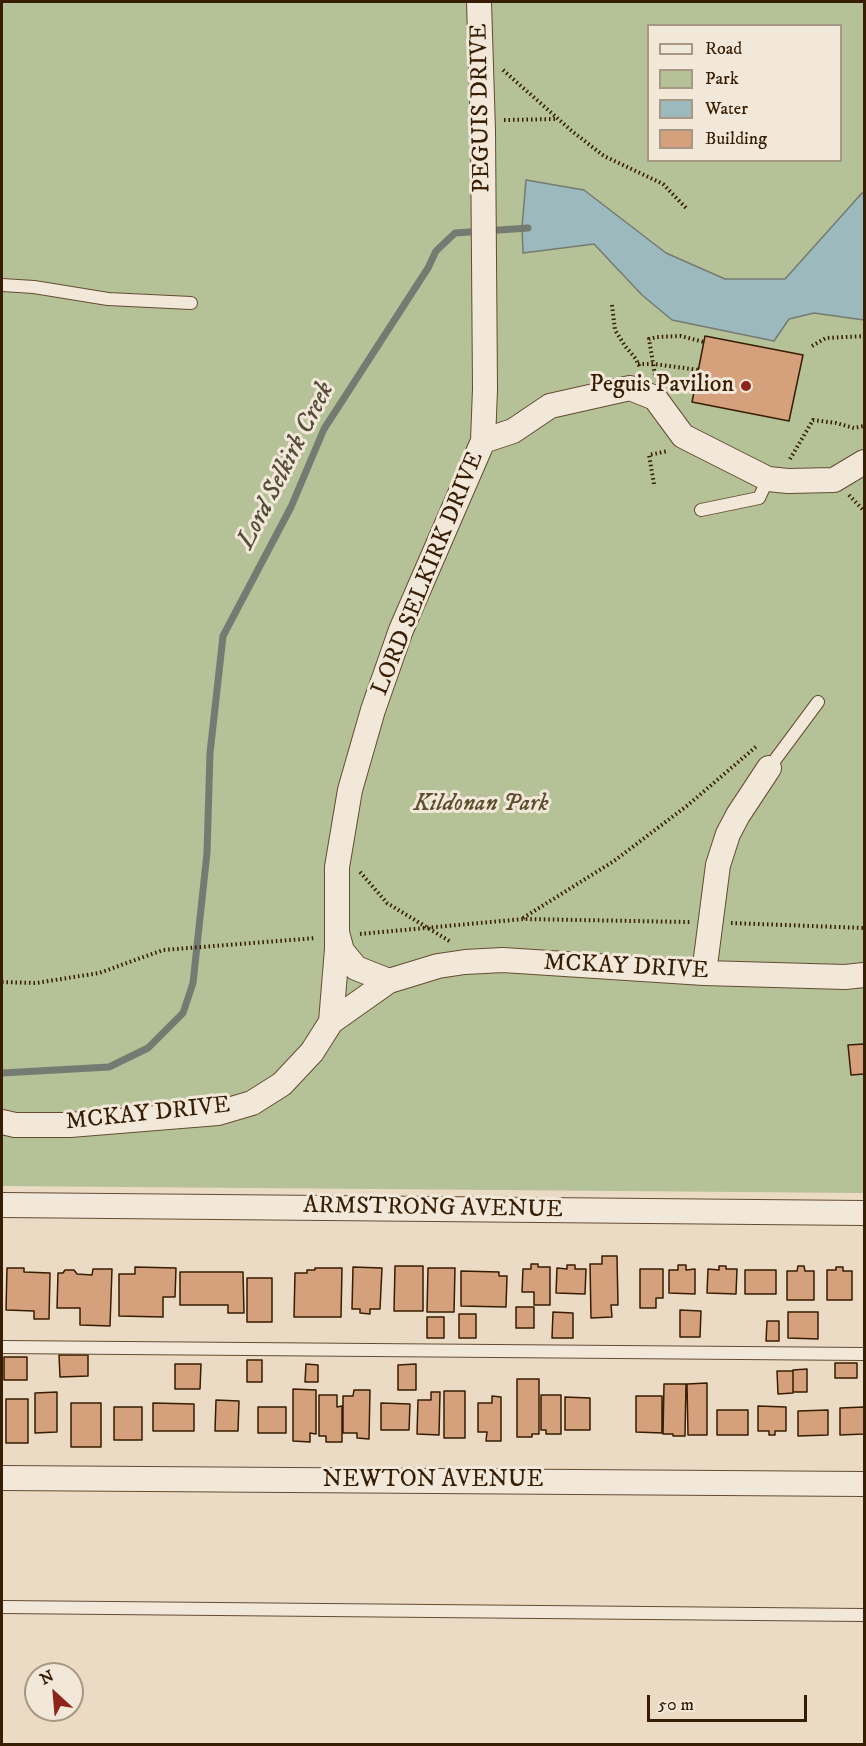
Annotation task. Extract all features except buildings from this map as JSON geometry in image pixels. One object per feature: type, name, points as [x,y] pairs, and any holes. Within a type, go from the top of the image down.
[{"type":"street","name":"PEGUIS DRIVE","points":[[480,2],[484,224],[483,441]]},
{"type":"street","name":"LORD SELKIRK DRIVE","points":[[331,1022],[338,936],[337,867],[350,790],[373,710],[400,630],[483,441],[513,431],[550,406],[576,399],[630,388],[655,398]]},
{"type":"street","points":[[655,398],[683,436],[768,478],[788,481],[834,480],[864,462]]},
{"type":"street","points":[[704,973],[718,865],[728,834],[769,768]]},
{"type":"street","points":[[338,936],[342,951],[356,968],[389,981]]},
{"type":"street","name":"MCKAY DRIVE","points":[[2,1122],[15,1125],[70,1125],[218,1113],[252,1103],[282,1084],[312,1052],[331,1022],[389,981],[438,966],[465,962],[515,961],[704,973],[845,977],[864,975]]},
{"type":"street","name":"ARMSTRONG AVENUE","points":[[2,1204],[864,1213]]},
{"type":"street","name":"NEWTON AVENUE","points":[[2,1478],[864,1484]]},
{"type":"lane","points":[[2,285],[34,287],[108,299],[190,303]]},
{"type":"lane","points":[[701,510],[759,498],[768,478]]},
{"type":"lane","points":[[769,768],[818,702]]},
{"type":"lane","points":[[2,1347],[864,1354]]},
{"type":"lane","points":[[2,1607],[864,1615]]},
{"type":"path","points":[[481,49],[558,119],[604,156],[663,184],[686,208]]},
{"type":"path","points":[[483,121],[558,119]]},
{"type":"path","points":[[612,305],[615,330],[636,358],[643,377],[655,398]]},
{"type":"path","points":[[655,398],[654,364],[649,339],[681,336],[704,342]]},
{"type":"path","points":[[812,346],[826,338],[864,336]]},
{"type":"path","points":[[638,364],[699,370]]},
{"type":"path","points":[[768,478],[783,470],[813,420],[854,428],[864,426]]},
{"type":"path","points":[[654,483],[649,455],[677,449]]},
{"type":"path","points":[[523,918],[623,854],[688,806],[758,746]]},
{"type":"path","points":[[340,848],[387,903],[482,961]]},
{"type":"path","points":[[2,982],[36,983],[99,973],[163,950],[523,918],[864,928]]},
{"type":"green space","name":"Kildonan Park","points":[[2,2],[864,2],[864,1193],[2,1186]]},
{"type":"water","points":[[526,180],[584,190],[666,253],[725,279],[785,279],[862,193],[864,194],[864,320],[814,313],[789,319],[774,341],[672,320],[642,295],[594,244],[523,253],[522,227]]},
{"type":"waterway","name":"Lord Selkirk Creek","points":[[2,1073],[109,1067],[148,1048],[183,1013],[193,983],[207,853],[210,753],[223,636],[291,507],[324,429],[428,268],[436,251],[455,233],[528,228]]},
{"type":"place","name":"Peguis Pavilion","points":[[746,386]]}]
